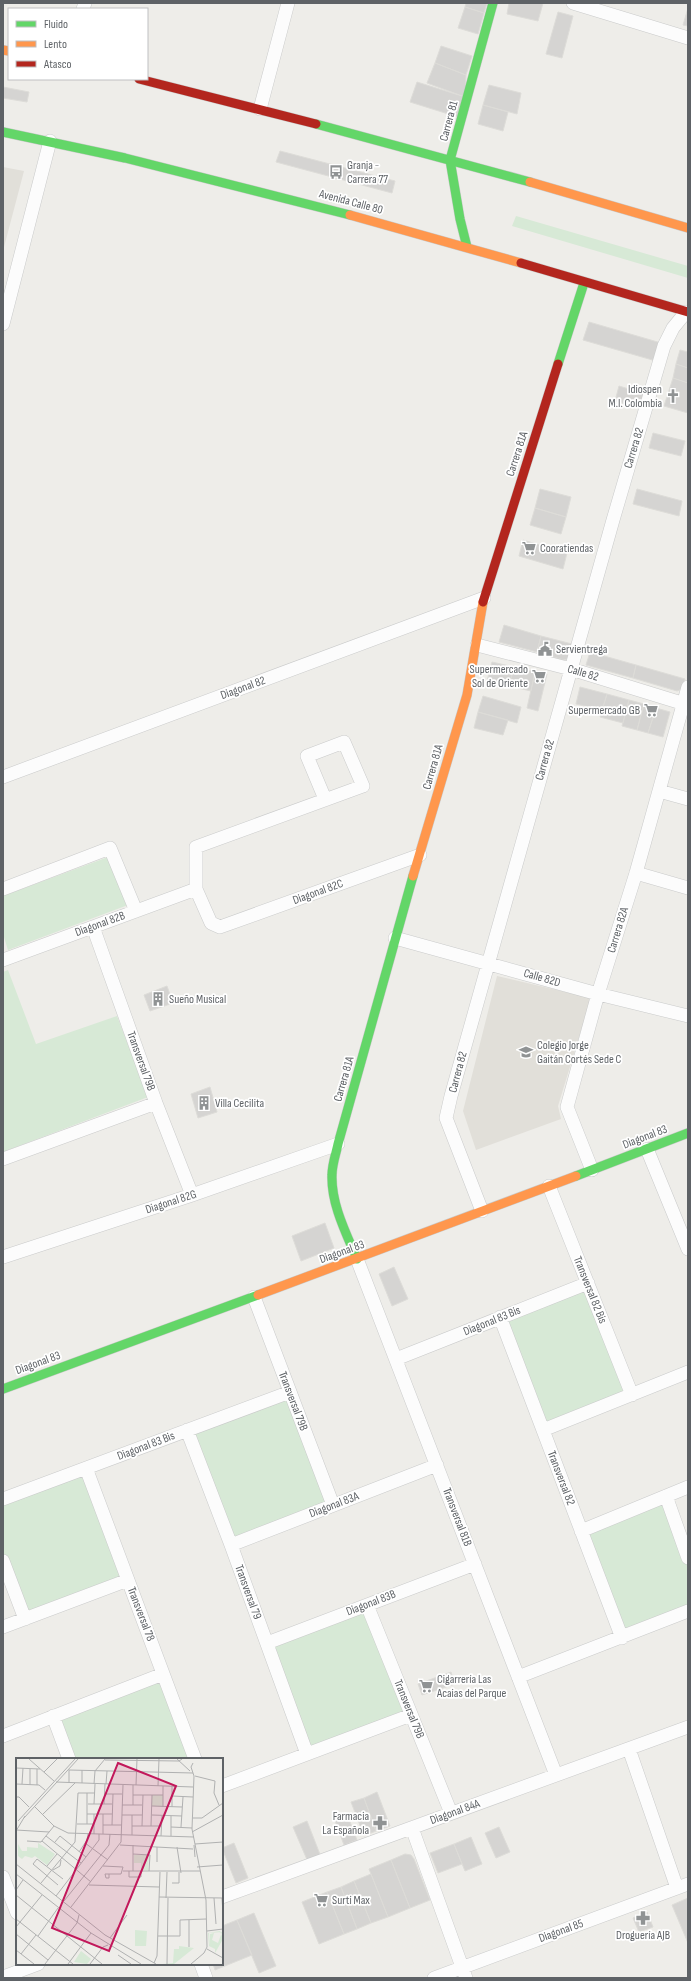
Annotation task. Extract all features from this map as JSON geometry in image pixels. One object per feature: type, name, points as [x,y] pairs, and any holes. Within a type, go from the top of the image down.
[{"type":"main road","name":"Carrera 81","points":[[467,247],[457,204],[450,160],[493,3]]},
{"type":"main road","points":[[143,80],[260,109],[547,186],[688,228]]},
{"type":"main road","name":"Avenida Calle 80","points":[[3,132],[109,153],[273,194],[467,247],[687,312]]},
{"type":"main road","name":"Carrera 81A","points":[[357,1259],[336,1203],[333,1185],[333,1166],[338,1144],[395,938],[467,695],[477,645],[484,598],[584,282]]},
{"type":"main road","name":"Diagonal 83","points":[[4,1385],[254,1297],[688,1133]]},
{"type":"street","points":[[260,109],[288,3]]},
{"type":"street","points":[[573,3],[688,38]]},
{"type":"street","points":[[3,324],[50,141]]},
{"type":"street","name":"Carrera 82","points":[[482,1211],[446,1118],[571,669],[664,346],[673,328],[687,312]]},
{"type":"street","name":"Diagonal 82","points":[[3,777],[484,598]]},
{"type":"street","name":"Calle 82","points":[[477,645],[571,669],[686,704]]},
{"type":"street","name":"Carrera 82A","points":[[592,1170],[567,1106],[598,994],[636,873],[659,791],[686,704],[688,687]]},
{"type":"street","points":[[196,889],[196,848],[363,786],[344,742],[307,756],[325,799]]},
{"type":"street","points":[[659,791],[688,799]]},
{"type":"street","points":[[3,889],[110,848],[136,911]]},
{"type":"street","name":"Diagonal 82C","points":[[196,889],[210,923],[220,927],[420,855]]},
{"type":"street","points":[[636,873],[688,888]]},
{"type":"street","name":"Diagonal 82B","points":[[4,956],[93,927],[196,889]]},
{"type":"street","name":"Transversal 79B","points":[[93,927],[156,1102],[192,1195]]},
{"type":"street","name":"Calle 82D","points":[[395,938],[598,994],[688,1016]]},
{"type":"street","points":[[3,1159],[156,1102]]},
{"type":"street","name":"Diagonal 82G","points":[[3,1257],[192,1195],[338,1144]]},
{"type":"street","points":[[648,1149],[688,1248]]},
{"type":"street","name":"Transversal 82 Bis","points":[[549,1186],[632,1395]]},
{"type":"street","name":"Transversal 81B","points":[[357,1259],[556,1775]]},
{"type":"street","name":"Diagonal 83 Bis","points":[[396,1359],[588,1283]]},
{"type":"street","name":"Transversal 79B","points":[[254,1297],[333,1505]]},
{"type":"street","name":"Transversal 82","points":[[500,1318],[622,1638]]},
{"type":"street","points":[[543,1430],[688,1372]]},
{"type":"street","name":"Diagonal 83 Bis","points":[[3,1499],[290,1392]]},
{"type":"street","name":"Transversal 79","points":[[188,1430],[307,1754]]},
{"type":"street","name":"Diagonal 83A","points":[[231,1545],[437,1465]]},
{"type":"street","name":"Transversal 78","points":[[86,1468],[196,1758]]},
{"type":"street","points":[[581,1531],[688,1487]]},
{"type":"street","points":[[666,1496],[688,1558]]},
{"type":"street","points":[[3,1561],[25,1619]]},
{"type":"street","name":"Diagonal 83B","points":[[267,1643],[475,1564]]},
{"type":"street","points":[[3,1627],[128,1580]]},
{"type":"street","name":"Transversal 79B","points":[[367,1605],[451,1813]]},
{"type":"street","points":[[518,1677],[622,1638],[688,1611]]},
{"type":"street","points":[[3,1736],[163,1674]]},
{"type":"street","points":[[223,1786],[411,1715]]},
{"type":"street","points":[[53,1716],[69,1758]]},
{"type":"street","name":"Diagonal 84A","points":[[223,1897],[688,1727]]},
{"type":"street","points":[[629,1749],[682,1886]]},
{"type":"street","points":[[412,1828],[464,1973]]},
{"type":"street","points":[[3,1877],[16,1910]]},
{"type":"street","name":"Diagonal 85","points":[[434,1978],[464,1973],[682,1886]]},
{"type":"street","points":[[3,1977],[34,1965]]},
{"type":"street","points":[[201,1965],[206,1978]]},
{"type":"shaded area","points":[[3,167],[24,171],[3,251]]},
{"type":"shaded area","name":"Colegio Jorge Gaitán Cortés Sede C","points":[[497,976],[591,998],[558,1106],[561,1119],[476,1150],[463,1111]]},
{"type":"green space","points":[[516,216],[688,266],[688,278],[512,226]]},
{"type":"green space","points":[[108,857],[128,905],[8,950],[3,934],[3,896]]},
{"type":"green space","points":[[8,970],[36,1044],[117,1016],[148,1097],[3,1152],[3,972]]},
{"type":"green space","points":[[588,1283],[632,1395],[543,1430],[500,1317]]},
{"type":"green space","points":[[290,1392],[333,1505],[231,1545],[187,1430]]},
{"type":"green space","points":[[86,1468],[128,1580],[25,1619],[3,1561],[3,1499]]},
{"type":"green space","points":[[666,1496],[688,1558],[688,1611],[622,1638],[581,1531]]},
{"type":"green space","points":[[367,1605],[411,1715],[307,1754],[267,1643]]},
{"type":"green space","points":[[163,1674],[195,1758],[69,1758],[53,1716]]},
{"type":"building","points":[[466,3],[487,3],[484,13],[465,7]]},
{"type":"building","points":[[509,3],[543,3],[538,21],[507,14]]},
{"type":"building","points":[[465,7],[484,13],[478,34],[458,28]]},
{"type":"building","points":[[688,8],[688,26],[683,25]]},
{"type":"building","points":[[558,12],[573,16],[562,58],[546,54]]},
{"type":"building","points":[[441,46],[472,56],[466,75],[435,63]]},
{"type":"building","points":[[435,63],[466,75],[465,97],[427,83]]},
{"type":"building","points":[[417,82],[465,97],[458,117],[410,102]]},
{"type":"building","points":[[489,85],[521,93],[517,114],[483,105]]},
{"type":"building","points":[[3,87],[29,92],[27,102],[3,98]]},
{"type":"building","points":[[483,105],[508,112],[503,131],[478,124]]},
{"type":"building","name":"Granja - Carrera 77","points":[[280,151],[395,181],[392,193],[276,162]]},
{"type":"building","points":[[589,322],[661,343],[656,361],[583,340]]},
{"type":"building","points":[[680,350],[688,352],[688,368],[676,364]]},
{"type":"building","points":[[676,364],[688,368],[688,383],[673,378]]},
{"type":"building","points":[[673,378],[688,383],[688,413],[664,406]]},
{"type":"building","points":[[619,386],[645,394],[640,408],[615,401]]},
{"type":"building","points":[[653,433],[685,441],[681,456],[649,448]]},
{"type":"building","points":[[540,489],[571,497],[566,517],[535,508]]},
{"type":"building","points":[[637,489],[682,501],[679,516],[633,504]]},
{"type":"building","points":[[535,508],[566,517],[561,534],[530,525]]},
{"type":"building","points":[[523,540],[567,553],[563,569],[519,556]]},
{"type":"building","points":[[504,625],[541,636],[537,652],[499,642]]},
{"type":"building","points":[[541,636],[572,644],[569,658],[564,660],[537,652]]},
{"type":"building","points":[[590,652],[636,665],[633,678],[586,665]]},
{"type":"building","points":[[492,662],[514,667],[509,686],[487,681]]},
{"type":"building","points":[[636,665],[685,679],[682,689],[677,691],[633,678]]},
{"type":"building","points":[[514,667],[535,672],[531,691],[509,686]]},
{"type":"building","points":[[535,672],[547,674],[538,711],[527,708]]},
{"type":"building","points":[[580,687],[607,694],[602,710],[576,704]]},
{"type":"building","points":[[607,694],[629,700],[623,723],[600,717]]},
{"type":"building","points":[[483,696],[521,707],[517,723],[478,712]]},
{"type":"building","points":[[629,700],[644,704],[637,730],[622,726]]},
{"type":"building","points":[[644,704],[656,708],[648,733],[637,730]]},
{"type":"building","points":[[656,708],[670,712],[663,737],[648,733]]},
{"type":"building","points":[[478,712],[508,720],[503,735],[474,728]]},
{"type":"building","name":"Sueño Musical","points":[[167,986],[173,1003],[150,1011],[144,995]]},
{"type":"building","name":"Villa Cecilita","points":[[210,1087],[217,1112],[198,1118],[191,1094]]},
{"type":"building","points":[[325,1223],[334,1248],[301,1261],[292,1236]]},
{"type":"building","points":[[394,1267],[408,1299],[392,1306],[379,1274]]},
{"type":"building","points":[[451,1672],[455,1684],[422,1695],[418,1684]]},
{"type":"building","points":[[377,1792],[390,1826],[376,1831],[364,1798]]},
{"type":"building","points":[[364,1798],[376,1831],[364,1836],[351,1802]]},
{"type":"building","points":[[347,1814],[357,1840],[344,1845],[334,1818]]},
{"type":"building","points":[[307,1821],[321,1857],[308,1862],[293,1827]]},
{"type":"building","points":[[499,1827],[510,1852],[496,1858],[485,1833]]},
{"type":"building","points":[[471,1837],[482,1864],[465,1871],[454,1844]]},
{"type":"building","points":[[234,1843],[248,1878],[236,1883],[223,1848]]},
{"type":"building","points":[[454,1844],[462,1864],[438,1873],[430,1853]]},
{"type":"building","points":[[405,1854],[411,1855],[414,1859],[430,1900],[410,1908],[391,1860]]},
{"type":"building","points":[[391,1860],[410,1908],[388,1917],[369,1869]]},
{"type":"building","points":[[371,1874],[388,1917],[371,1923],[354,1881]]},
{"type":"building","points":[[354,1881],[371,1923],[357,1929],[341,1887]]},
{"type":"building","points":[[341,1887],[357,1929],[344,1934],[327,1892]]},
{"type":"building","points":[[327,1892],[344,1934],[319,1944],[302,1902]]},
{"type":"building","points":[[688,1898],[688,1943],[672,1905]]},
{"type":"building","points":[[647,1912],[653,1927],[639,1932],[633,1918]]},
{"type":"building","points":[[254,1913],[276,1966],[259,1973],[237,1920]]},
{"type":"building","points":[[237,1920],[252,1955],[215,1970],[213,1965],[223,1965],[223,1926]]},
{"type":"traffic: fast","points":[[467,247],[460,219],[450,160],[493,3]]},
{"type":"traffic: fast","points":[[316,124],[530,182]]},
{"type":"traffic: fast","points":[[3,132],[125,158],[350,215]]},
{"type":"traffic: fast","points":[[558,364],[584,283]]},
{"type":"traffic: fast","points":[[357,1259],[344,1229],[334,1197],[332,1186],[333,1167],[338,1144],[413,876]]},
{"type":"traffic: fast","points":[[576,1176],[688,1133]]},
{"type":"traffic: fast","points":[[3,1389],[258,1295]]},
{"type":"traffic: slow","points":[[3,50],[8,51]]},
{"type":"traffic: slow","points":[[530,182],[688,228]]},
{"type":"traffic: slow","points":[[350,215],[521,263]]},
{"type":"traffic: slow","points":[[413,876],[467,695],[483,602]]},
{"type":"traffic: slow","points":[[258,1295],[576,1176]]},
{"type":"traffic: jam","points":[[143,80],[316,124]]},
{"type":"traffic: jam","points":[[521,263],[688,312]]},
{"type":"traffic: jam","points":[[483,602],[558,364]]},
{"type":"place","name":"Granja - Carrera 77","points":[[336,172]]},
{"type":"place","name":"Idiospen M.I. Colombia","points":[[673,396]]},
{"type":"place","name":"Cooratiendas","points":[[529,548]]},
{"type":"place","name":"Servientrega","points":[[545,649]]},
{"type":"place","name":"Supermercado Sol de Oriente","points":[[539,676]]},
{"type":"place","name":"Supermercado GB","points":[[651,710]]},
{"type":"place","name":"Sueño Musical","points":[[158,999]]},
{"type":"place","name":"Colegio Jorge Gaitán Cortés Sede C","points":[[526,1052]]},
{"type":"place","name":"Villa Cecilita","points":[[204,1103]]},
{"type":"place","name":"Cigarrería Las Acaias del Parque","points":[[426,1686]]},
{"type":"place","name":"Farmacia La Española","points":[[380,1823]]},
{"type":"place","name":"Surti Max","points":[[321,1900]]},
{"type":"place","name":"Droguería AJB","points":[[643,1918]]}]
